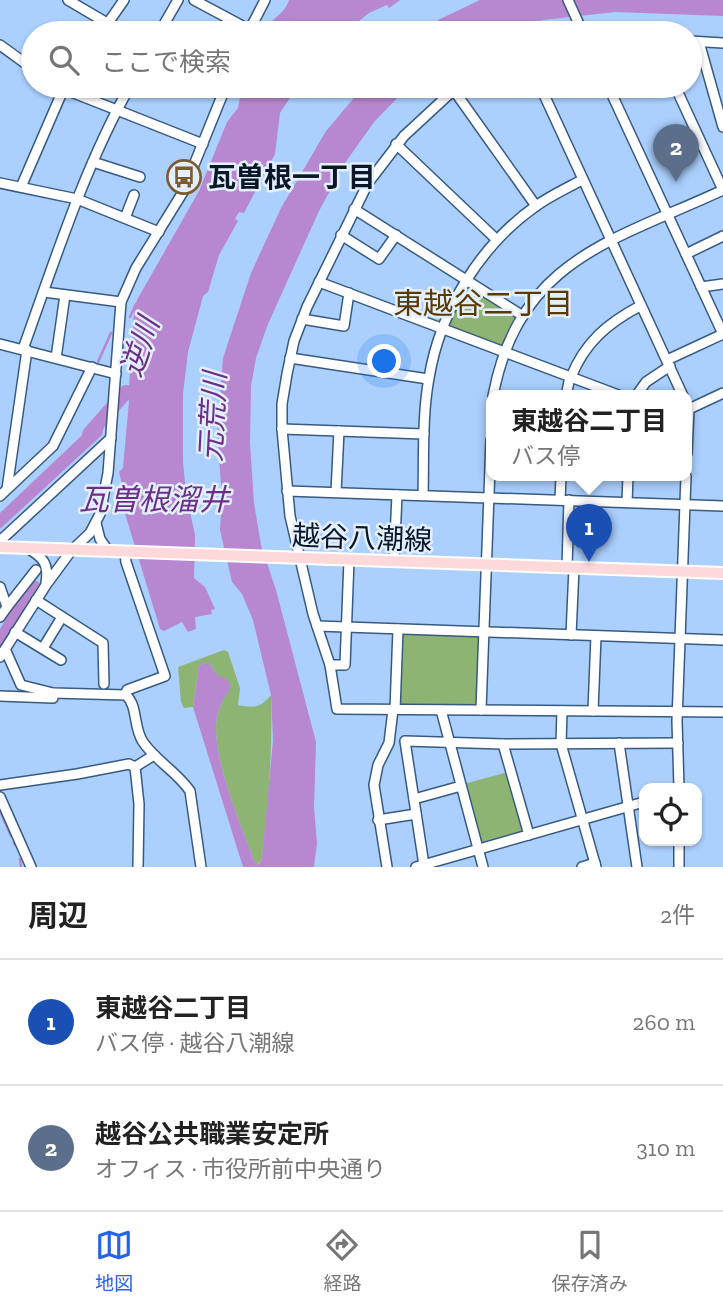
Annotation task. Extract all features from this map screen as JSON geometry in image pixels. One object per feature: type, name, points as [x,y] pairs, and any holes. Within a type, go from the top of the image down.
[{"type":"main road","name":"越谷八潮線","points":[[0,547],[723,573]]},
{"type":"street","points":[[68,0],[104,21]]},
{"type":"street","points":[[108,21],[124,0]]},
{"type":"street","points":[[166,21],[178,0]]},
{"type":"street","points":[[194,0],[231,20]]},
{"type":"street","points":[[254,21],[265,0]]},
{"type":"street","points":[[568,0],[578,21]]},
{"type":"street","points":[[702,42],[723,43]]},
{"type":"street","points":[[0,44],[21,60]]},
{"type":"street","points":[[702,65],[723,127]]},
{"type":"street","points":[[21,187],[59,98]]},
{"type":"street","points":[[86,98],[202,144]]},
{"type":"street","points":[[3,492],[25,350],[78,199],[123,98]]},
{"type":"street","points":[[201,867],[190,791],[183,781],[154,755],[136,731],[132,702],[126,695],[53,693],[21,685],[2,653],[46,585],[96,523],[105,496],[121,302],[136,268],[183,192],[221,98]]},
{"type":"street","points":[[444,98],[396,144],[354,209],[302,319],[283,393],[282,429],[295,558],[330,665],[337,709],[723,712]]},
{"type":"street","points":[[462,98],[536,206]]},
{"type":"street","points":[[545,98],[680,390]]},
{"type":"street","points":[[614,98],[723,334],[668,363],[640,390]]},
{"type":"street","points":[[496,390],[505,352],[523,316],[540,292],[566,267],[584,254],[723,190],[681,98]]},
{"type":"street","points":[[396,144],[497,240]]},
{"type":"street","points":[[93,162],[140,177]]},
{"type":"street","points":[[423,495],[428,379],[442,329],[467,280],[497,240],[536,206],[582,180]]},
{"type":"street","points":[[0,183],[78,199],[159,232]]},
{"type":"street","points":[[125,218],[134,195]]},
{"type":"street","points":[[354,209],[523,316]]},
{"type":"street","points":[[341,235],[379,260],[396,235]]},
{"type":"street","points":[[686,254],[723,236]]},
{"type":"street","points":[[318,282],[605,390]]},
{"type":"street","points":[[701,287],[723,284]]},
{"type":"street","points":[[44,292],[121,302]]},
{"type":"street","points":[[302,319],[344,326],[349,293]]},
{"type":"street","points":[[56,358],[65,295]]},
{"type":"street","points":[[568,390],[579,358],[597,336],[617,318],[640,306]]},
{"type":"street","points":[[0,344],[116,373]]},
{"type":"street","points":[[290,358],[428,379]]},
{"type":"street","points":[[3,492],[54,446],[92,367]]},
{"type":"street","points":[[692,405],[723,393]]},
{"type":"street","points":[[282,429],[424,434]]},
{"type":"street","points":[[336,492],[339,431]]},
{"type":"street","points":[[0,541],[111,438]]},
{"type":"street","points":[[481,710],[490,481]]},
{"type":"street","points":[[562,481],[571,568],[571,635]]},
{"type":"street","points":[[627,502],[628,481]]},
{"type":"street","points":[[679,783],[678,711],[686,481]]},
{"type":"street","points":[[287,491],[723,506]]},
{"type":"street","points":[[394,561],[397,495]]},
{"type":"street","points":[[96,523],[100,539],[110,552]]},
{"type":"street","points":[[29,549],[40,556],[47,566],[46,585]]},
{"type":"street","points":[[126,695],[127,690],[165,676],[126,562],[127,553]]},
{"type":"street","points":[[330,665],[345,665],[349,560]]},
{"type":"street","points":[[0,617],[36,570]]},
{"type":"street","points":[[0,587],[7,607]]},
{"type":"street","points":[[36,600],[103,643],[104,684]]},
{"type":"street","points":[[43,648],[62,617]]},
{"type":"street","points":[[317,626],[723,640]]},
{"type":"street","points":[[387,867],[378,820],[375,775],[389,743],[394,710],[397,629]]},
{"type":"street","points":[[15,632],[61,660]]},
{"type":"street","points":[[593,711],[596,636]]},
{"type":"street","points":[[0,696],[58,698],[70,692]]},
{"type":"street","points":[[440,710],[483,867]]},
{"type":"street","points":[[562,710],[561,744],[596,865],[582,867]]},
{"type":"street","points":[[639,804],[420,866],[416,814],[405,741],[449,744],[678,743]]},
{"type":"street","points":[[619,743],[637,867]]},
{"type":"street","points":[[503,744],[529,835]]},
{"type":"street","points":[[135,767],[154,755]]},
{"type":"street","points":[[0,785],[129,764],[135,767]]},
{"type":"street","points":[[135,767],[138,792],[138,867]]},
{"type":"street","points":[[414,799],[461,786]]},
{"type":"street","points":[[0,797],[31,867]]},
{"type":"street","points":[[378,820],[416,814]]},
{"type":"street","points":[[679,846],[679,867]]},
{"type":"green space","points":[[471,287],[515,315],[503,344],[498,346],[450,328],[448,323],[465,288]]},
{"type":"green space","points":[[403,632],[477,634],[481,638],[478,702],[474,705],[401,705],[398,701],[400,635]]},
{"type":"green space","points":[[224,650],[228,652],[240,688],[238,705],[257,706],[271,695],[268,797],[262,859],[257,865],[228,789],[218,750],[217,716],[231,686],[218,676],[208,662],[199,665],[193,707],[184,708],[181,702],[178,667]]},
{"type":"green space","points":[[508,772],[523,833],[482,844],[464,784]]},
{"type":"water","points":[[289,0],[400,0],[389,8],[387,5],[369,13],[359,21],[272,21]]},
{"type":"water","points":[[480,0],[723,0],[723,16],[615,12],[540,21],[437,21]]},
{"type":"water","name":"瓦曽根溜井","points":[[240,98],[290,98],[280,113],[275,154],[244,213],[239,212],[235,219],[238,221],[219,255],[208,292],[203,296],[188,352],[183,394],[183,462],[195,535],[194,578],[205,587],[215,609],[211,610],[212,614],[195,617],[196,629],[188,632],[182,622],[164,631],[160,629],[120,497],[122,484],[119,472],[123,468],[129,401],[125,390],[129,387],[134,311],[137,300],[199,191],[227,122],[238,108]]},
{"type":"water","points":[[354,98],[397,98],[374,122],[345,163],[319,211],[268,324],[256,358],[251,386],[250,443],[254,503],[261,545],[276,590],[316,742],[314,807],[317,843],[314,867],[243,867],[193,707],[199,665],[208,662],[218,676],[227,679],[231,687],[217,716],[218,750],[235,809],[254,861],[258,865],[262,859],[273,740],[271,695],[253,620],[242,594],[232,582],[220,530],[222,497],[217,432],[223,358],[251,273],[281,208],[326,131]]},
{"type":"water","points":[[103,419],[105,422],[102,435],[0,529],[0,513],[97,421]]},
{"type":"water","points":[[31,578],[40,583],[0,649],[0,629]]},
{"type":"waterway","name":"逆川","points":[[130,317],[136,304]]},
{"type":"waterway","name":"逆川","points":[[98,362],[111,333]]},
{"type":"waterway","name":"逆川","points":[[89,434],[126,392],[141,393]]},
{"type":"waterway","points":[[0,811],[11,836]]},
{"type":"waterway","points":[[20,859],[21,867]]},
{"type":"place","name":"瓦曽根一丁目","points":[[184,177]]},
{"type":"place","name":"越谷公共職業安定所","points":[[676,182]]},
{"type":"place","name":"東越谷二丁目","points":[[589,562]]},
{"type":"district","name":"東越谷二丁目","points":[[483,304]]},
{"type":"water label","name":"元荒川","points":[[213,417]]}]
